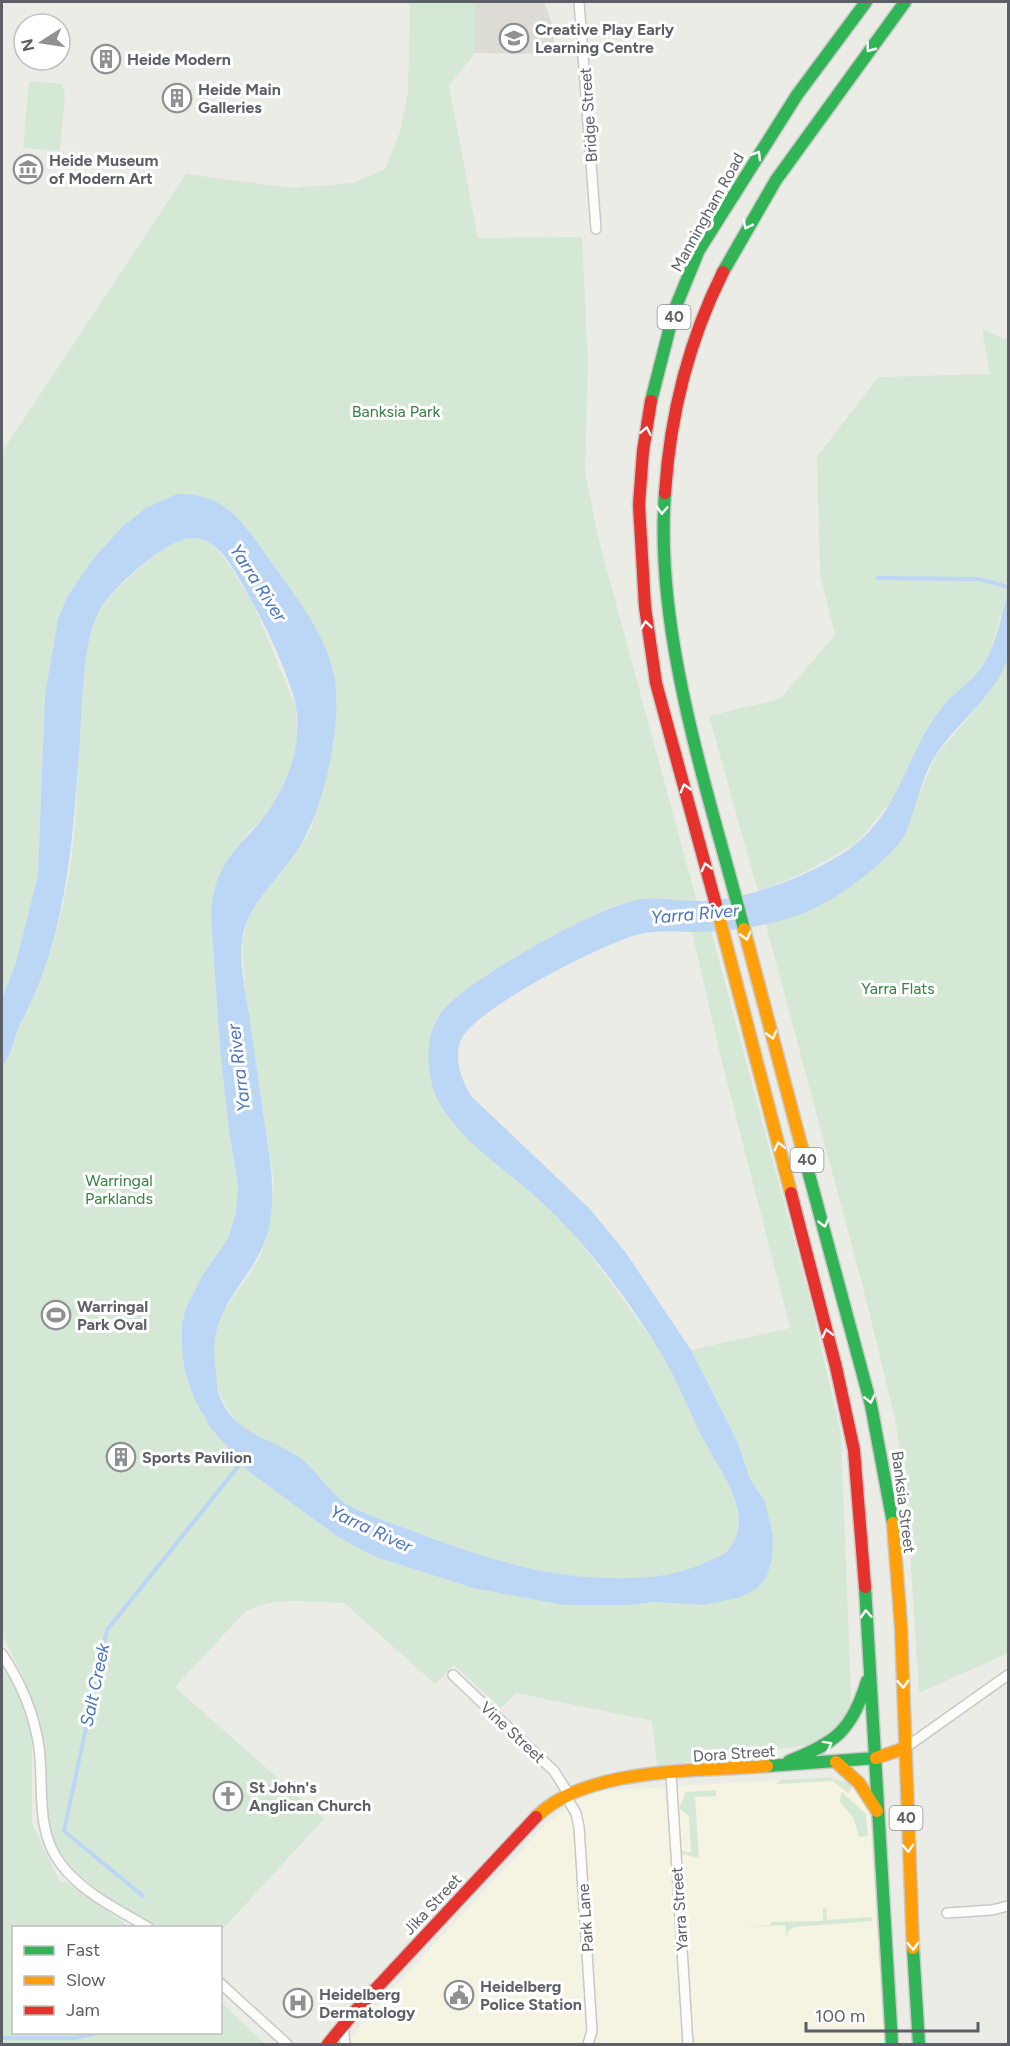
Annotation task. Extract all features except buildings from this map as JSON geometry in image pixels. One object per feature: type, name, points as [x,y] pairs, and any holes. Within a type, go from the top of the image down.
[{"type":"main road","name":"Manningham Road","points":[[757,979],[678,676],[664,557],[663,483],[666,447],[682,375],[697,256],[770,134],[819,61],[866,2]]},
{"type":"main road","name":"Manningham Road","points":[[870,1672],[860,1495],[851,1432],[737,985],[656,683],[644,602],[640,481],[651,406],[689,316],[724,269],[753,214],[793,149],[905,2]]},
{"type":"main road","name":"Banksia Street","points":[[757,979],[825,1226],[882,1457],[897,1578],[907,1832],[919,2044]]},
{"type":"main road","name":"40","points":[[870,1672],[892,2044]]},
{"type":"main road","points":[[774,1767],[824,1748],[844,1734],[858,1713],[870,1672]]},
{"type":"main road","name":"Dora Street","points":[[566,1794],[608,1779],[876,1758],[905,1748]]},
{"type":"main road","points":[[836,1762],[864,1790],[879,1815]]},
{"type":"main road","name":"Jika Street","points":[[328,2044],[531,1822],[566,1794]]},
{"type":"street","name":"Bridge Street","points":[[579,2],[596,229]]},
{"type":"street","points":[[2,1654],[20,1684],[32,1717],[39,1747],[42,1805],[48,1840],[65,1869],[98,1896],[146,1926]]},
{"type":"street","name":"Vine Street","points":[[453,1675],[554,1771],[566,1794]]},
{"type":"street","points":[[905,1748],[1008,1675]]},
{"type":"street","name":"Yarra Street","points":[[671,1774],[688,2044]]},
{"type":"street","name":"Park Lane","points":[[566,1794],[576,1813],[579,1827],[592,2031],[588,2044]]},
{"type":"street","points":[[947,1913],[992,1910],[1008,1906]]},
{"type":"street","points":[[222,1985],[287,2044]]},
{"type":"street","points":[[343,2025],[345,2044]]},
{"type":"shaded area","name":"Creative Play Early Learning Centre","points":[[475,2],[544,2],[552,23],[555,54],[475,53]]},
{"type":"shaded area","points":[[829,1777],[853,1784],[869,1808],[884,2044],[345,2044],[400,1981],[546,1824],[572,1803],[601,1791]]},
{"type":"green space","name":"Banksia Park","points":[[410,2],[475,2],[475,53],[449,86],[478,238],[582,237],[588,362],[585,472],[599,541],[697,902],[663,898],[642,899],[615,906],[586,920],[558,938],[501,982],[429,1047],[431,1078],[438,1101],[453,1123],[479,1149],[537,1197],[572,1232],[655,1343],[730,1488],[738,1523],[734,1542],[721,1555],[699,1566],[668,1576],[634,1580],[598,1580],[561,1575],[488,1557],[361,1512],[323,1486],[304,1462],[294,1454],[256,1437],[243,1428],[232,1416],[218,1388],[213,1356],[218,1325],[225,1309],[250,1273],[264,1246],[274,1183],[245,988],[242,940],[248,919],[258,900],[292,859],[311,829],[334,743],[334,670],[296,596],[243,523],[146,508],[123,526],[92,560],[67,597],[58,619],[45,695],[38,875],[15,966],[2,998],[2,452],[186,174],[291,188],[353,183],[385,169],[400,132],[408,91]]},
{"type":"green space","points":[[29,81],[62,84],[65,95],[60,151],[23,148]]},
{"type":"green space","points":[[982,329],[1008,340],[1008,591],[988,659],[977,674],[940,709],[892,800],[857,843],[805,872],[758,892],[709,716],[780,699],[835,635],[820,574],[817,457],[878,377],[990,374]]},
{"type":"green space","name":"Warringal Parklands","points":[[193,537],[209,542],[221,553],[252,601],[296,707],[297,742],[292,764],[280,792],[266,815],[249,832],[219,875],[211,916],[220,1049],[229,1131],[238,1184],[236,1213],[228,1239],[203,1274],[186,1308],[185,1372],[204,1418],[248,1471],[338,1537],[373,1556],[473,1588],[563,1605],[632,1605],[653,1602],[704,1605],[765,1502],[750,1479],[738,1443],[691,1350],[790,1328],[721,1058],[692,932],[711,931],[811,1303],[841,1435],[851,1694],[848,1712],[841,1725],[816,1744],[657,1766],[652,1721],[516,1693],[501,1708],[454,1665],[435,1684],[344,1603],[293,1601],[268,1603],[256,1607],[245,1612],[175,1687],[324,1819],[222,1930],[222,1926],[163,1926],[143,1919],[114,1901],[67,1863],[55,1842],[49,1822],[43,1744],[38,1718],[25,1682],[2,1635],[2,1067],[8,1058],[40,981],[56,934],[67,885],[75,824],[83,680],[92,628],[97,615],[110,597],[157,553],[180,539]]},
{"type":"green space","name":"Yarra Flats","points":[[1008,657],[1008,1653],[919,1693],[906,1487],[895,1419],[864,1291],[766,925],[822,905],[871,869],[920,792],[935,757],[991,690]]},
{"type":"green space","points":[[2,1663],[20,1698],[32,1739],[32,1823],[60,1882],[65,1881],[129,1926],[12,1926],[12,2034],[222,2034],[222,2003],[265,2044],[2,2044]]},
{"type":"green space","points":[[829,1777],[854,1785],[848,1793],[833,1781],[776,1784],[781,1780]]},
{"type":"green space","points":[[716,1790],[716,1796],[695,1797],[699,1858],[682,1854],[682,1850],[688,1853],[691,1851],[689,1816],[679,1808],[686,1792]]},
{"type":"green space","points":[[842,1792],[866,1814],[868,1836],[859,1837],[853,1817],[839,1801]]},
{"type":"green space","points":[[823,1908],[826,1908],[827,1920],[872,1917],[872,1921],[794,1927],[788,1931],[787,1938],[785,1925],[745,1927],[771,1925],[771,1922],[823,1921]]},
{"type":"water","name":"Yarra River","points":[[177,494],[209,499],[232,513],[242,523],[287,583],[312,622],[326,649],[335,683],[335,733],[324,786],[316,811],[297,851],[250,914],[242,939],[243,976],[270,1157],[272,1209],[261,1251],[229,1301],[217,1329],[214,1356],[220,1398],[236,1421],[254,1434],[302,1459],[333,1493],[356,1509],[487,1557],[559,1574],[583,1577],[659,1576],[684,1571],[709,1561],[725,1552],[733,1543],[738,1531],[736,1505],[726,1480],[666,1363],[623,1296],[565,1225],[536,1197],[477,1148],[451,1121],[441,1106],[430,1078],[430,1042],[434,1026],[446,1007],[483,978],[540,943],[598,914],[642,899],[702,901],[740,896],[803,874],[823,865],[856,844],[884,813],[932,721],[985,662],[996,636],[1008,591],[1009,652],[1002,672],[985,698],[935,756],[901,841],[869,873],[821,905],[777,922],[730,930],[640,934],[599,950],[512,996],[469,1028],[458,1049],[460,1071],[472,1097],[590,1209],[626,1253],[691,1350],[738,1443],[750,1479],[765,1502],[773,1536],[772,1560],[766,1578],[756,1589],[741,1597],[704,1605],[653,1602],[632,1605],[563,1605],[473,1588],[373,1556],[338,1537],[248,1471],[210,1427],[195,1400],[185,1372],[182,1324],[186,1308],[203,1274],[228,1239],[236,1213],[238,1184],[229,1131],[220,1049],[211,916],[213,896],[217,881],[228,859],[260,822],[281,790],[292,763],[297,728],[296,707],[292,691],[265,627],[232,566],[219,550],[204,540],[191,538],[180,541],[167,547],[138,568],[112,593],[97,615],[92,628],[86,658],[71,849],[58,921],[49,957],[36,991],[2,1067],[2,998],[15,966],[38,875],[45,695],[58,619],[67,597],[92,560],[123,526],[146,508]]},
{"type":"waterway","points":[[878,578],[979,579],[1008,587]]},
{"type":"waterway","name":"Salt Creek","points":[[143,1896],[64,1831],[107,1630],[244,1459]]},
{"type":"waterway","name":"Salt Creek","points":[[2,2038],[75,2038],[92,2034]]},
{"type":"traffic: fast","points":[[651,401],[674,311],[699,250],[797,95],[866,2]]},
{"type":"traffic: fast","points":[[723,272],[776,180],[905,2]]},
{"type":"traffic: fast","points":[[665,493],[664,547],[668,602],[676,657],[687,713],[744,929]]},
{"type":"traffic: fast","points":[[803,1152],[871,1405],[893,1523]]},
{"type":"traffic: fast","points":[[865,1587],[892,2044]]},
{"type":"traffic: fast","points":[[789,1761],[819,1748],[840,1733],[855,1712],[867,1681]]},
{"type":"traffic: fast","points":[[767,1766],[876,1758]]},
{"type":"traffic: fast","points":[[913,1948],[919,2044]]},
{"type":"traffic: slow","points":[[716,905],[791,1193]]},
{"type":"traffic: slow","points":[[744,929],[803,1152]]},
{"type":"traffic: slow","points":[[893,1523],[901,1626],[913,1948]]},
{"type":"traffic: slow","points":[[876,1758],[905,1748]]},
{"type":"traffic: slow","points":[[836,1762],[859,1783],[877,1811]]},
{"type":"traffic: slow","points":[[536,1817],[558,1800],[584,1788],[613,1780],[677,1771],[767,1766]]},
{"type":"traffic: jam","points":[[665,493],[671,436],[683,380],[700,325],[723,272]]},
{"type":"traffic: jam","points":[[651,401],[643,451],[639,505],[645,607],[656,683],[716,905]]},
{"type":"traffic: jam","points":[[791,1193],[836,1367],[854,1450],[865,1587]]},
{"type":"traffic: jam","points":[[328,2044],[356,2010],[536,1817]]},
{"type":"place","name":"Creative Play Early Learning Centre","points":[[514,38]]},
{"type":"place","name":"Heide Modern","points":[[106,59]]},
{"type":"place","name":"Heide Main Galleries","points":[[177,98]]},
{"type":"place","name":"Heide Museum of Modern Art","points":[[28,169]]},
{"type":"place","name":"Warringal Park Oval","points":[[56,1315]]},
{"type":"place","name":"Sports Pavilion","points":[[121,1457]]},
{"type":"place","name":"St John's Anglican Church","points":[[228,1796]]},
{"type":"place","name":"Heidelberg Police Station","points":[[459,1995]]},
{"type":"place","name":"Heidelberg Dermatology","points":[[298,2003]]}]
